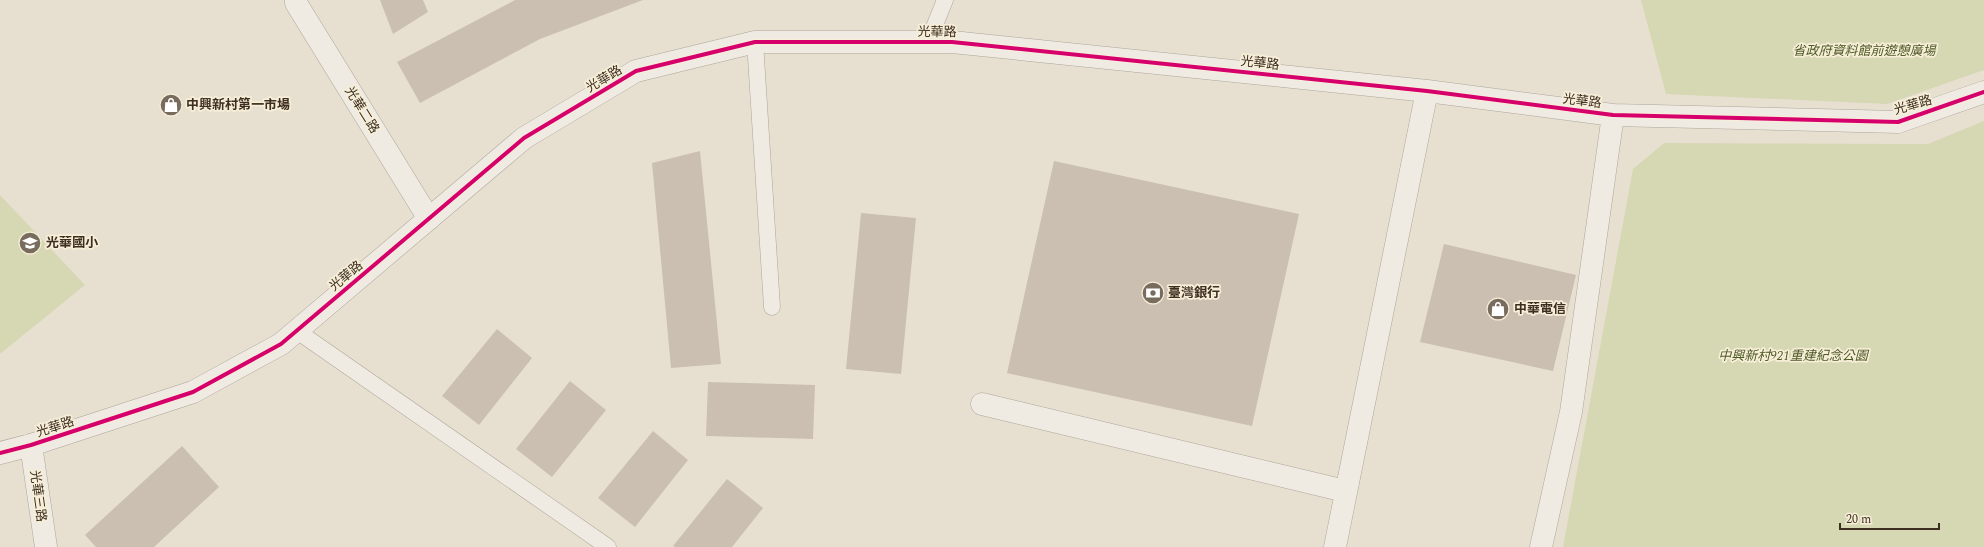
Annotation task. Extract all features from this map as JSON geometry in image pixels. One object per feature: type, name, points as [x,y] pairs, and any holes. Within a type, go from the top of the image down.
[{"type":"street","name":"光華二路","points":[[296,0],[296,3],[429,219]]},
{"type":"street","name":"光華路","points":[[0,453],[31,445],[193,392],[282,344],[524,138],[636,71],[755,42],[952,42],[1427,91],[1613,115],[1898,122],[1984,92]]},
{"type":"street","points":[[1335,547],[1345,491],[1427,91]]},
{"type":"street","points":[[1541,547],[1572,412],[1613,115]]},
{"type":"street","points":[[982,404],[1345,491]]},
{"type":"street","name":"光華三路","points":[[31,445],[46,547]]},
{"type":"lane","points":[[928,42],[946,0]]},
{"type":"lane","points":[[755,42],[772,307]]},
{"type":"lane","points":[[297,331],[608,547]]},
{"type":"green space","name":"省政府資料館前遊憩廣場","points":[[1641,0],[1984,0],[1984,70],[1887,104],[1666,94]]},
{"type":"green space","name":"中興新村921重建紀念公園","points":[[1984,121],[1984,547],[1563,547],[1633,169],[1664,143],[1928,144]]},
{"type":"green space","points":[[0,195],[85,285],[0,354]]},
{"type":"building","points":[[380,0],[423,0],[428,12],[393,34]]},
{"type":"building","points":[[515,0],[643,0],[540,39],[420,103],[397,62]]},
{"type":"building","points":[[700,151],[721,364],[671,368],[652,163]]},
{"type":"building","name":"臺灣銀行","points":[[1054,161],[1299,214],[1252,426],[1007,373]]},
{"type":"building","points":[[861,213],[916,218],[901,374],[846,369]]},
{"type":"building","name":"中華電信","points":[[1444,244],[1576,275],[1553,371],[1420,342]]},
{"type":"building","points":[[497,329],[532,358],[479,425],[442,396]]},
{"type":"building","points":[[570,381],[606,410],[552,477],[516,449]]},
{"type":"building","points":[[708,382],[815,385],[813,439],[706,436]]},
{"type":"building","points":[[653,431],[688,460],[635,527],[598,498]]},
{"type":"building","points":[[182,446],[219,487],[154,547],[96,547],[85,535]]},
{"type":"building","points":[[727,479],[763,508],[732,547],[673,546]]},
{"type":"cycle path","points":[[0,453],[31,445],[193,392],[281,344],[524,138],[636,71],[755,42],[952,42],[1427,91],[1613,115],[1898,122],[1984,92]]},
{"type":"place","name":"中興新村第一市場","points":[[171,105]]},
{"type":"place","name":"光華國小","points":[[30,243]]},
{"type":"place","name":"臺灣銀行","points":[[1153,293]]},
{"type":"place","name":"中華電信","points":[[1498,309]]}]
